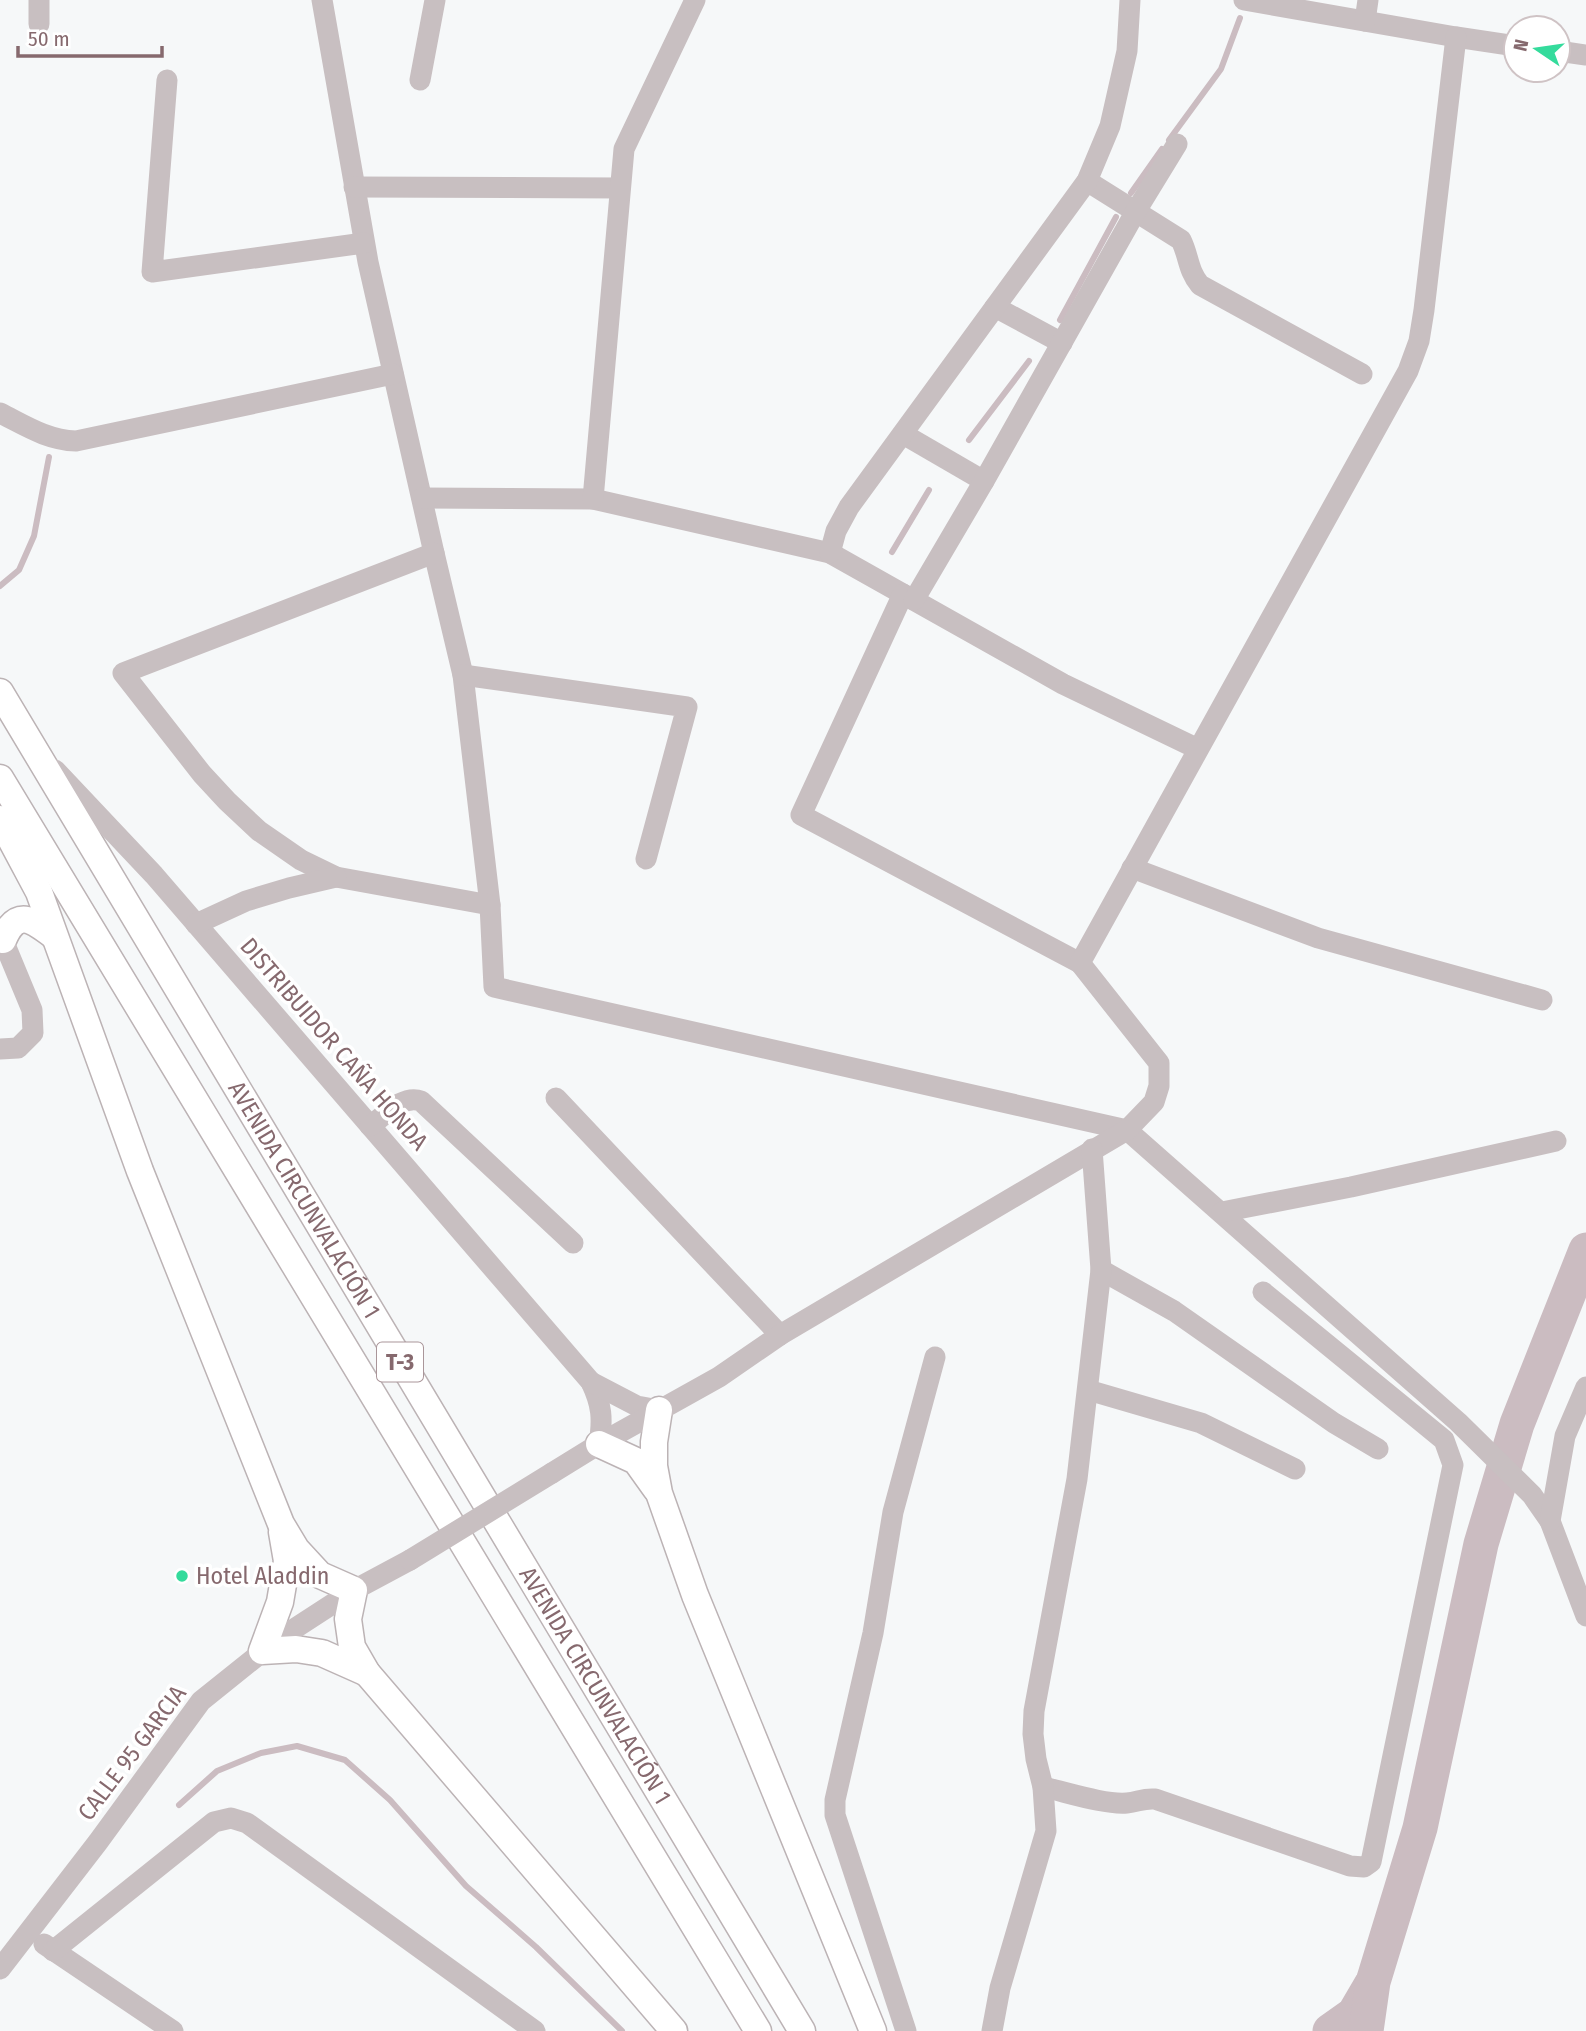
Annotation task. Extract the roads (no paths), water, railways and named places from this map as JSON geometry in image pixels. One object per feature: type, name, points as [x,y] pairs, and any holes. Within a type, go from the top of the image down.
[{"type":"main road","name":"AVENIDA CIRCUNVALACIÓN 1","points":[[0,692],[802,2031]]},
{"type":"main road","name":"AVENIDA CIRCUNVALACIÓN 1","points":[[0,778],[758,2031]]},
{"type":"main road","points":[[0,819],[38,892],[140,1171],[281,1524],[296,1549],[320,1575],[354,1590],[348,1619],[352,1647],[367,1673],[674,2031]]},
{"type":"main road","points":[[2,939],[16,921],[25,919],[34,921],[54,936]]},
{"type":"main road","points":[[659,1410],[654,1442],[654,1466],[659,1493],[705,1620],[873,2031]]},
{"type":"main road","points":[[599,1444],[636,1461],[659,1493]]},
{"type":"main road","points":[[281,1524],[287,1561],[280,1602],[262,1651],[296,1649],[322,1653],[367,1673]]},
{"type":"street","points":[[39,0],[39,24]]},
{"type":"street","points":[[322,0],[364,243],[463,675],[490,905],[494,987],[1127,1130],[1458,1422],[1532,1495],[1550,1521],[1586,1616]]},
{"type":"street","points":[[420,80],[435,0]]},
{"type":"street","points":[[593,499],[624,149],[695,0]]},
{"type":"street","points":[[830,553],[836,531],[849,507],[1087,181],[1112,119],[1127,51],[1130,0]]},
{"type":"street","points":[[1244,0],[1502,44]]},
{"type":"street","points":[[1365,21],[1368,0]]},
{"type":"street","points":[[1177,144],[1136,211],[984,481],[908,597],[801,816],[1080,963],[1408,371],[1419,341],[1424,310],[1457,37]]},
{"type":"street","points":[[167,80],[152,272],[364,243]]},
{"type":"street","points":[[1087,181],[1181,240],[1192,277],[1200,285],[1362,374]]},
{"type":"street","points":[[354,187],[620,188]]},
{"type":"street","points":[[995,307],[1062,343]]},
{"type":"street","points":[[0,414],[46,436],[76,441],[393,374]]},
{"type":"street","points":[[902,434],[984,481]]},
{"type":"street","points":[[422,498],[593,499],[830,553],[1063,684],[1198,750]]},
{"type":"street","points":[[434,553],[123,673],[202,774],[227,801],[259,831],[301,860],[336,877],[490,905]]},
{"type":"street","points":[[463,675],[687,707],[646,859]]},
{"type":"street","name":"DISTRIBUIDOR CAÑA HONDA","points":[[32,746],[154,875],[591,1382],[599,1399],[602,1422],[599,1444]]},
{"type":"street","points":[[1132,868],[1318,938],[1542,1000]]},
{"type":"street","points":[[196,924],[246,901],[336,877]]},
{"type":"street","points":[[0,1049],[18,1048],[33,1033],[32,1010],[2,939]]},
{"type":"street","name":"CALLE 95 GARCIA","points":[[0,1969],[98,1842],[201,1701],[262,1651],[354,1590],[410,1560],[599,1444],[719,1377],[780,1335],[1127,1130],[1157,1096],[1159,1062],[1080,963]]},
{"type":"street","points":[[556,1098],[780,1335]]},
{"type":"street","points":[[370,1126],[406,1100],[421,1101],[572,1243]]},
{"type":"street","points":[[1222,1212],[1556,1141]]},
{"type":"street","points":[[992,2031],[1000,1988],[1045,1831],[1043,1787],[1033,1734],[1034,1711],[1077,1479],[1101,1270],[1092,1149]]},
{"type":"street","points":[[1101,1270],[1174,1311],[1334,1423],[1378,1449]]},
{"type":"street","points":[[1043,1787],[1112,1802],[1129,1803],[1143,1798],[1155,1799],[1350,1867],[1364,1867],[1371,1862],[1453,1465],[1444,1440],[1263,1292]]},
{"type":"street","points":[[906,2031],[835,1815],[835,1800],[873,1633],[893,1512],[935,1357]]},
{"type":"street","name":"DISTRIBUIDOR CAÑA HONDA","points":[[591,1382],[637,1406],[659,1410]]},
{"type":"street","points":[[1550,1521],[1565,1436],[1586,1387]]},
{"type":"street","points":[[1088,1390],[1201,1423],[1296,1469]]},
{"type":"street","points":[[53,1951],[214,1822],[231,1818],[247,1823],[535,2031]]},
{"type":"street","points":[[28,1932],[173,2031]]},
{"type":"waterway","points":[[1169,140],[1221,69],[1240,18]]},
{"type":"waterway","points":[[1131,193],[1162,149]]},
{"type":"waterway","points":[[1060,320],[1116,217]]},
{"type":"waterway","points":[[969,440],[1029,361]]},
{"type":"waterway","points":[[0,586],[19,570],[34,536],[49,457]]},
{"type":"waterway","points":[[892,552],[929,490]]},
{"type":"waterway","points":[[1366,2031],[1373,1982],[1420,1828],[1481,1544],[1517,1424],[1586,1250]]},
{"type":"waterway","points":[[179,1805],[217,1771],[261,1753],[297,1746],[345,1760],[390,1800],[466,1886],[536,1947],[622,2031]]},
{"type":"waterway","points":[[1324,2031],[1373,1982]]},
{"type":"waterway","points":[[1330,2031],[1354,2014],[1371,1985]]},
{"type":"place","name":"Hotel Aladdin","points":[[182,1576]]}]
